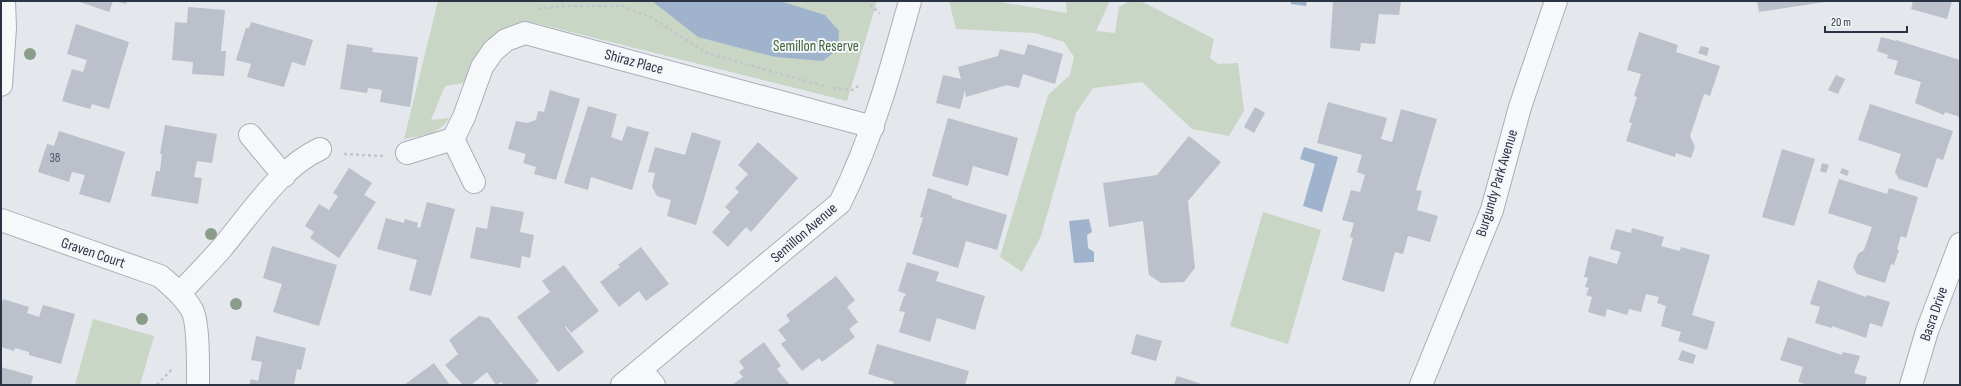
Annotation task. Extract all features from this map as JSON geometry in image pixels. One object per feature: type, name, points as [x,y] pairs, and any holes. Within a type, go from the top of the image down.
[{"type":"street","points":[[1,84],[5,28],[4,1]]},
{"type":"street","name":"Semillon Avenue","points":[[622,385],[647,377],[840,203],[856,170],[873,127],[910,1]]},
{"type":"street","name":"Burgundy Park Avenue","points":[[1421,385],[1492,210],[1520,107],[1556,1]]},
{"type":"street","name":"Shiraz Place","points":[[453,138],[464,117],[482,66],[493,51],[506,40],[525,33],[873,127]]},
{"type":"street","points":[[250,134],[284,176]]},
{"type":"street","points":[[407,153],[453,138],[474,182]]},
{"type":"street","points":[[180,293],[219,251],[284,176],[309,154],[320,149]]},
{"type":"street","name":"Graven Court","points":[[1,220],[160,276],[180,293],[193,311],[198,354],[198,385]]},
{"type":"street","name":"Basra Drive","points":[[1912,385],[1928,331],[1960,244]]},
{"type":"path","points":[[562,1],[564,6]]},
{"type":"path","points":[[864,1],[883,15]]},
{"type":"path","points":[[537,10],[564,6],[623,6],[652,18],[711,54],[730,58],[833,88],[854,90],[861,82]]},
{"type":"path","points":[[341,154],[395,156],[407,153]]},
{"type":"path","points":[[157,385],[177,364]]},
{"type":"green space","name":"Semillon Reserve","points":[[438,1],[877,1],[847,101],[531,22],[505,30],[495,35],[487,41],[475,58],[464,83],[445,86],[431,120],[449,118],[445,124],[430,134],[404,139]]},
{"type":"green space","points":[[949,1],[994,1],[1067,13],[1066,1],[1110,1],[1096,31],[1115,33],[1119,7],[1130,1],[1141,1],[1214,39],[1210,58],[1218,64],[1238,63],[1244,111],[1229,136],[1192,129],[1142,82],[1093,88],[1076,113],[1041,236],[1022,272],[1000,257],[1048,95],[1070,75],[1074,57],[1064,42],[1035,33],[956,29]]},
{"type":"green space","points":[[1263,212],[1321,230],[1288,344],[1230,326]]},
{"type":"green space","points":[[93,319],[154,336],[140,385],[75,385]]},
{"type":"water","points":[[652,1],[780,1],[825,15],[839,31],[838,49],[823,61],[775,57],[698,37]]},
{"type":"water","points":[[1291,1],[1307,1],[1306,6],[1291,4]]},
{"type":"water","points":[[1304,147],[1338,157],[1322,212],[1303,206],[1315,164],[1300,159]]},
{"type":"water","points":[[1089,219],[1092,232],[1087,235],[1088,248],[1094,252],[1094,262],[1074,263],[1069,221]]},
{"type":"building","points":[[77,1],[113,1],[109,12]]},
{"type":"building","points":[[115,1],[127,1],[126,4]]},
{"type":"building","points":[[1333,1],[1401,1],[1399,15],[1379,14],[1375,44],[1361,43],[1360,51],[1330,48]]},
{"type":"building","points":[[1757,1],[1825,1],[1825,2],[1759,12]]},
{"type":"building","points":[[1913,1],[1952,1],[1947,19],[1911,9]]},
{"type":"building","points":[[188,7],[225,10],[221,51],[226,51],[224,76],[192,74],[193,62],[172,60],[175,22],[187,23]]},
{"type":"building","points":[[251,22],[313,40],[305,66],[292,62],[284,87],[247,77],[251,64],[236,60],[246,28],[249,28]]},
{"type":"building","points":[[76,24],[129,42],[109,109],[92,104],[90,109],[62,101],[72,69],[83,72],[87,60],[67,54]]},
{"type":"building","points":[[1639,32],[1678,45],[1676,52],[1720,66],[1710,96],[1704,94],[1690,136],[1695,147],[1691,158],[1676,153],[1675,157],[1626,141],[1632,123],[1629,122],[1637,97],[1634,96],[1641,74],[1627,70]]},
{"type":"building","points":[[1881,37],[1896,40],[1960,60],[1960,117],[1945,112],[1944,115],[1915,103],[1921,82],[1894,74],[1898,61],[1887,58],[1888,55],[1877,51]]},
{"type":"building","points":[[347,44],[373,48],[372,52],[418,57],[410,107],[380,102],[382,90],[368,88],[367,93],[340,89]]},
{"type":"building","points":[[1028,44],[1063,54],[1055,84],[1023,74],[1019,88],[1007,85],[966,97],[965,90],[960,109],[936,103],[943,75],[961,79],[958,67],[998,56],[1000,49],[1024,55]]},
{"type":"building","points":[[1701,46],[1709,48],[1707,56],[1698,53]]},
{"type":"building","points":[[1836,75],[1845,79],[1838,94],[1828,90]]},
{"type":"building","points":[[550,90],[580,99],[556,180],[534,174],[536,167],[523,163],[526,154],[508,149],[516,121],[527,123],[536,120],[538,111],[544,112]]},
{"type":"building","points":[[1328,102],[1387,118],[1381,139],[1392,142],[1401,109],[1437,119],[1416,190],[1422,191],[1417,210],[1438,216],[1430,242],[1408,236],[1403,254],[1395,252],[1384,292],[1342,280],[1353,238],[1350,237],[1354,223],[1342,220],[1351,190],[1360,192],[1365,175],[1357,172],[1362,155],[1317,143]]},
{"type":"building","points":[[1870,104],[1953,131],[1943,160],[1937,158],[1927,188],[1899,179],[1895,172],[1901,154],[1858,140]]},
{"type":"building","points":[[588,106],[617,114],[611,137],[622,141],[627,126],[649,132],[632,190],[591,177],[588,190],[564,183]]},
{"type":"building","points":[[1255,107],[1265,113],[1254,133],[1244,127]]},
{"type":"building","points":[[948,118],[1018,138],[1008,176],[973,166],[968,186],[932,176]]},
{"type":"building","points":[[165,125],[217,134],[212,163],[197,161],[194,177],[202,178],[198,204],[151,196],[156,171],[160,171],[162,154],[160,154]]},
{"type":"building","points":[[59,131],[125,152],[110,203],[79,194],[85,175],[72,172],[69,182],[38,172],[47,144],[54,146]]},
{"type":"building","points":[[692,132],[721,141],[696,225],[667,216],[671,200],[657,196],[652,187],[655,173],[648,172],[655,147],[685,155]]},
{"type":"building","points":[[1189,136],[1221,162],[1188,201],[1195,268],[1184,282],[1161,283],[1149,275],[1143,221],[1109,227],[1103,183],[1157,175]]},
{"type":"building","points":[[758,142],[798,178],[751,232],[746,227],[728,247],[712,232],[730,212],[725,207],[739,192],[735,188],[748,174],[738,165]]},
{"type":"building","points":[[1782,149],[1815,159],[1794,226],[1762,217]]},
{"type":"building","points":[[1822,163],[1829,165],[1826,173],[1820,171]]},
{"type":"building","points":[[349,168],[372,183],[364,195],[376,202],[339,258],[310,238],[314,232],[305,226],[319,204],[329,210],[338,196],[333,193]]},
{"type":"building","points":[[1842,168],[1849,171],[1847,176],[1840,173]]},
{"type":"building","points":[[1839,179],[1887,194],[1889,188],[1918,197],[1906,238],[1901,236],[1897,249],[1899,250],[1894,265],[1891,264],[1885,283],[1857,274],[1853,267],[1858,254],[1864,250],[1872,227],[1828,213]]},
{"type":"building","points":[[928,188],[952,196],[952,198],[1007,215],[997,250],[966,241],[958,268],[912,254],[923,218],[920,217]]},
{"type":"building","points":[[427,202],[455,209],[431,296],[409,290],[417,260],[377,249],[386,218],[404,223],[405,219],[418,223],[417,227],[420,228]]},
{"type":"building","points":[[491,206],[524,212],[520,232],[534,235],[530,258],[522,256],[520,268],[470,258],[476,227],[487,229]]},
{"type":"building","points":[[1632,228],[1664,237],[1661,246],[1680,251],[1681,247],[1710,255],[1692,315],[1715,322],[1707,350],[1678,341],[1681,332],[1661,326],[1666,306],[1657,303],[1659,297],[1646,294],[1641,312],[1629,309],[1627,315],[1607,309],[1605,317],[1588,312],[1592,297],[1586,295],[1589,288],[1585,287],[1588,278],[1584,277],[1589,256],[1617,264],[1621,252],[1610,249],[1616,229],[1631,233]]},
{"type":"building","points":[[272,246],[337,265],[319,326],[273,312],[282,284],[263,278]]},
{"type":"building","points":[[641,247],[669,284],[646,301],[639,291],[619,307],[600,282],[620,267],[618,265]]},
{"type":"building","points":[[907,262],[939,272],[936,281],[985,296],[975,330],[937,318],[930,342],[899,332],[905,312],[899,311],[906,294],[898,291]]},
{"type":"building","points":[[564,265],[599,311],[571,333],[566,326],[565,327],[584,352],[558,372],[517,317],[550,292],[542,281]]},
{"type":"building","points":[[836,276],[855,300],[847,307],[858,322],[849,329],[855,337],[822,362],[819,358],[802,371],[781,344],[786,340],[778,330],[790,321],[786,315]]},
{"type":"building","points":[[1818,280],[1866,297],[1867,295],[1890,302],[1882,327],[1870,323],[1866,338],[1832,326],[1832,328],[1815,323],[1820,307],[1810,304]]},
{"type":"building","points":[[3,299],[29,307],[27,313],[39,317],[43,305],[75,314],[61,364],[29,355],[29,352],[15,348],[14,351],[1,347],[1,306]]},
{"type":"building","points":[[479,316],[489,318],[539,381],[534,385],[504,385],[501,382],[496,385],[487,372],[471,385],[463,385],[445,365],[458,354],[449,340]]},
{"type":"building","points":[[1136,334],[1162,341],[1156,361],[1131,354]]},
{"type":"building","points":[[256,336],[306,348],[301,370],[297,369],[294,385],[249,385],[251,379],[258,381],[262,362],[251,360]]},
{"type":"building","points":[[1788,337],[1842,355],[1843,352],[1860,356],[1854,373],[1867,377],[1865,385],[1808,385],[1798,382],[1803,367],[1780,360]]},
{"type":"building","points":[[764,342],[781,366],[777,369],[790,385],[732,385],[743,377],[739,372],[744,368],[739,361]]},
{"type":"building","points":[[877,344],[969,371],[965,385],[893,385],[894,382],[868,374]]},
{"type":"building","points":[[1682,350],[1696,355],[1693,364],[1678,360]]},
{"type":"building","points":[[434,363],[450,385],[404,385]]},
{"type":"building","points":[[1,367],[33,376],[31,385],[1,385]]},
{"type":"building","points":[[1177,376],[1205,385],[1174,385]]}]
